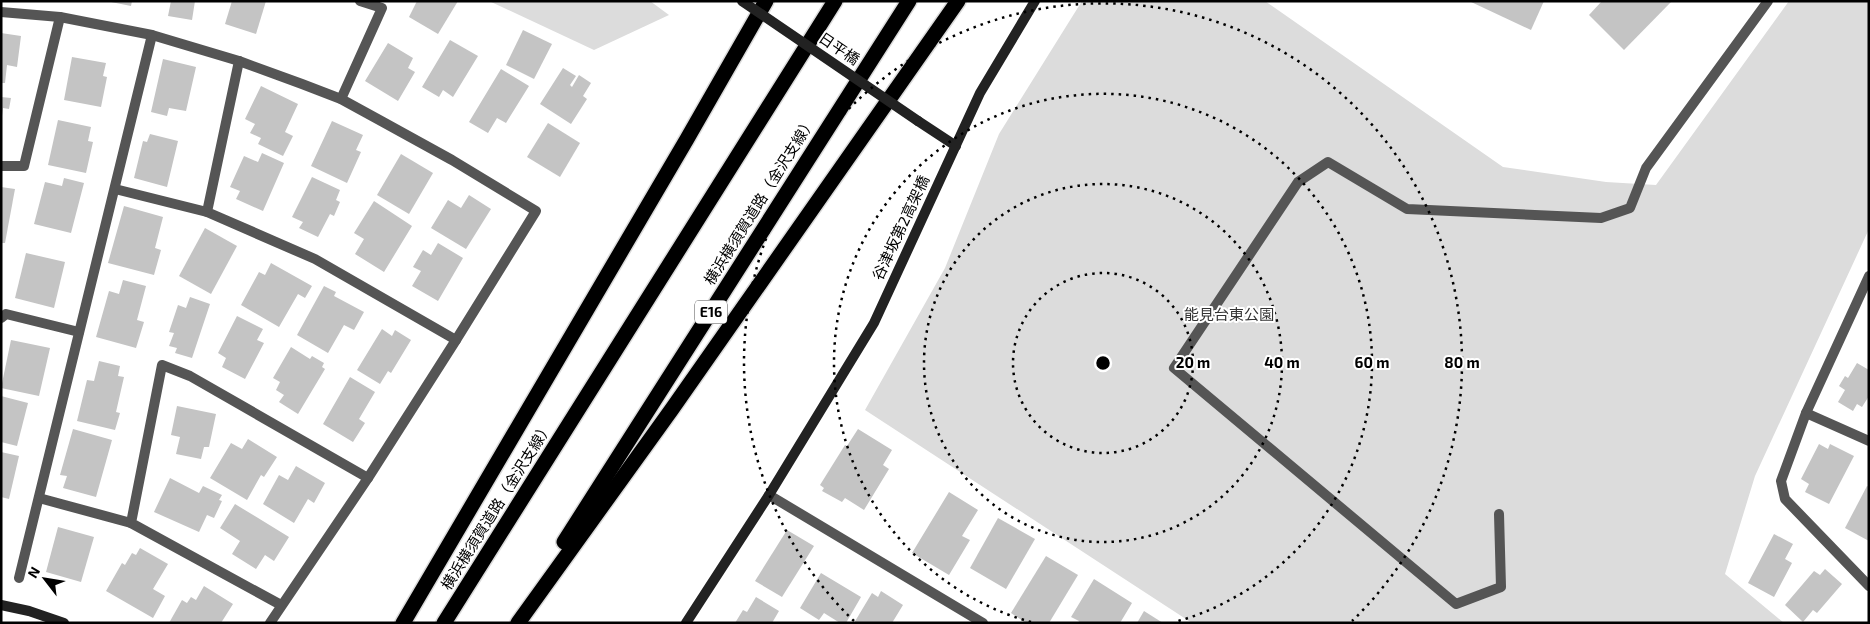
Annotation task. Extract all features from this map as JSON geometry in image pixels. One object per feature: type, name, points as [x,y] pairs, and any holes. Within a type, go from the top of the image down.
[{"type":"highway","points":[[403,623],[766,1]]},
{"type":"highway","name":"横浜横須賀道路（金沢支線）","points":[[444,623],[836,1]]},
{"type":"highway","name":"横浜横須賀道路（金沢支線）","points":[[513,623],[908,1]]},
{"type":"highway","points":[[518,623],[672,409],[958,1]]},
{"type":"street","points":[[341,100],[382,8],[360,1]]},
{"type":"street","name":"日平橋","points":[[742,1],[956,146]]},
{"type":"street","name":"谷津坂第2高架橋","points":[[686,623],[769,495],[874,323],[980,93],[1035,1]]},
{"type":"street","points":[[1499,514],[1501,587],[1456,604],[1174,368],[1298,182],[1328,162],[1407,209],[1601,218],[1630,208],[1646,168],[1768,1]]},
{"type":"street","points":[[1,12],[60,17],[152,35],[239,60],[341,100],[452,160],[536,210],[368,478],[281,604],[270,623]]},
{"type":"street","points":[[1,166],[24,166],[60,17]]},
{"type":"street","points":[[19,578],[152,35]]},
{"type":"street","points":[[207,212],[239,60]]},
{"type":"street","points":[[115,189],[207,212],[315,259],[456,340]]},
{"type":"street","points":[[1869,276],[1806,413],[1781,481],[1785,499],[1869,586]]},
{"type":"street","points":[[1,318],[6,314],[80,332]]},
{"type":"street","points":[[131,523],[162,365],[190,376],[368,478]]},
{"type":"street","points":[[1806,413],[1869,441]]},
{"type":"street","points":[[769,495],[983,623]]},
{"type":"street","points":[[39,498],[131,523],[281,604]]},
{"type":"street","points":[[1,605],[29,610],[64,623]]},
{"type":"green space","points":[[489,1],[650,1],[669,15],[594,50]]},
{"type":"green space","name":"能見台東公園","points":[[1082,1],[1265,1],[1503,167],[1606,182],[1656,185],[1789,1],[1869,1],[1869,229],[1755,476],[1725,574],[1784,623],[1192,623],[865,410],[945,268],[999,134]]},
{"type":"building","points":[[106,1],[132,1],[131,6]]},
{"type":"building","points":[[171,1],[195,1],[192,20],[168,16]]},
{"type":"building","points":[[232,1],[266,1],[256,34],[225,24]]},
{"type":"building","points":[[417,1],[458,1],[438,34],[409,17]]},
{"type":"building","points":[[1469,1],[1544,1],[1531,30]]},
{"type":"building","points":[[1602,1],[1672,1],[1624,50],[1589,15]]},
{"type":"building","points":[[523,30],[552,44],[534,79],[506,65]]},
{"type":"building","points":[[1,33],[21,36],[17,67],[7,65],[5,83],[1,83]]},
{"type":"building","points":[[450,40],[478,56],[453,97],[443,90],[439,97],[422,87]]},
{"type":"building","points":[[388,43],[413,58],[408,68],[415,72],[398,101],[365,81]]},
{"type":"building","points":[[72,57],[106,63],[103,76],[107,77],[101,107],[64,100]]},
{"type":"building","points":[[163,59],[196,67],[186,111],[169,108],[167,116],[151,112]]},
{"type":"building","points":[[563,68],[576,76],[570,85],[572,87],[579,75],[591,83],[583,96],[587,99],[571,124],[540,104]]},
{"type":"building","points":[[501,69],[529,86],[506,123],[497,118],[488,133],[469,122]]},
{"type":"building","points":[[261,86],[298,104],[285,132],[293,136],[283,156],[258,144],[261,138],[250,133],[255,124],[245,119]]},
{"type":"building","points":[[1,97],[11,98],[9,109],[3,108],[2,116]]},
{"type":"building","points":[[58,120],[91,127],[88,141],[93,142],[86,173],[48,165]]},
{"type":"building","points":[[332,121],[363,135],[356,150],[361,152],[347,183],[311,166]]},
{"type":"building","points":[[548,123],[580,143],[560,177],[527,157]]},
{"type":"building","points":[[150,134],[178,141],[167,187],[134,178],[143,141],[147,142]]},
{"type":"building","points":[[262,153],[284,163],[263,211],[236,199],[240,191],[230,187],[244,156],[258,162]]},
{"type":"building","points":[[401,154],[433,173],[409,214],[377,195]]},
{"type":"building","points":[[312,177],[340,190],[336,200],[340,202],[334,216],[330,214],[318,237],[299,228],[303,222],[292,217]]},
{"type":"building","points":[[64,178],[84,183],[71,233],[34,224],[45,182],[62,186]]},
{"type":"building","points":[[1,187],[15,189],[5,243],[1,243]]},
{"type":"building","points":[[469,195],[491,209],[466,249],[431,228],[448,200],[461,208]]},
{"type":"building","points":[[374,201],[412,226],[384,272],[355,254],[364,239],[354,233]]},
{"type":"building","points":[[124,206],[163,217],[155,248],[161,250],[154,275],[108,263]]},
{"type":"building","points":[[205,228],[237,246],[211,294],[179,276]]},
{"type":"building","points":[[438,243],[463,258],[438,301],[412,286],[421,271],[413,267],[423,250],[431,255]]},
{"type":"building","points":[[26,253],[65,262],[54,308],[15,298]]},
{"type":"building","points":[[271,263],[312,286],[305,298],[298,294],[279,327],[241,305],[259,272],[265,275]]},
{"type":"building","points":[[123,280],[146,286],[137,320],[144,322],[136,348],[96,337],[109,291],[119,294]]},
{"type":"building","points":[[324,286],[336,292],[334,296],[364,312],[354,330],[344,325],[328,353],[297,335]]},
{"type":"building","points":[[190,297],[210,304],[192,358],[175,353],[177,348],[169,346],[174,333],[169,332],[178,305],[186,308]]},
{"type":"building","points":[[237,316],[263,329],[257,340],[264,343],[245,379],[222,367],[226,358],[218,353]]},
{"type":"building","points":[[382,329],[392,336],[395,330],[411,340],[391,373],[388,371],[380,384],[357,370]]},
{"type":"building","points":[[11,340],[50,348],[39,396],[1,388]]},
{"type":"building","points":[[291,347],[310,359],[312,356],[324,363],[322,367],[325,369],[298,414],[279,402],[284,395],[276,390],[280,382],[273,378]]},
{"type":"building","points":[[99,361],[120,366],[118,376],[124,377],[116,412],[120,413],[115,430],[77,421],[87,380],[94,381]]},
{"type":"building","points":[[1857,363],[1869,370],[1869,396],[1862,407],[1857,404],[1853,411],[1838,402],[1845,390],[1839,386],[1845,376],[1848,378]]},
{"type":"building","points":[[350,377],[375,392],[359,419],[365,423],[353,442],[323,424]]},
{"type":"building","points":[[1,396],[28,403],[17,446],[1,442]]},
{"type":"building","points":[[177,406],[216,414],[209,447],[204,447],[201,459],[176,454],[180,437],[171,435]]},
{"type":"building","points":[[73,429],[112,440],[96,497],[63,488],[67,476],[60,475]]},
{"type":"building","points":[[858,429],[892,450],[883,465],[889,469],[864,510],[845,498],[842,502],[822,491],[824,488],[820,485],[845,445],[847,446]]},
{"type":"building","points":[[248,439],[277,457],[264,477],[261,475],[247,500],[210,478],[231,443],[242,449]]},
{"type":"building","points":[[1819,444],[1828,449],[1830,444],[1854,456],[1829,504],[1805,492],[1809,484],[1801,479]]},
{"type":"building","points":[[1,452],[19,456],[9,499],[1,497]]},
{"type":"building","points":[[296,466],[325,483],[314,503],[308,499],[294,523],[263,504],[279,475],[288,480]]},
{"type":"building","points":[[170,478],[199,493],[203,486],[222,495],[219,500],[222,501],[214,518],[207,515],[199,532],[154,512]]},
{"type":"building","points":[[1867,486],[1869,487],[1869,541],[1845,528]]},
{"type":"building","points":[[949,492],[978,510],[962,536],[970,540],[949,575],[912,553]]},
{"type":"building","points":[[235,504],[289,537],[274,561],[265,555],[256,569],[232,554],[240,541],[220,528]]},
{"type":"building","points":[[998,518],[1035,539],[1006,589],[970,568]]},
{"type":"building","points":[[58,527],[94,537],[81,582],[46,572]]},
{"type":"building","points":[[787,530],[814,546],[782,597],[755,581]]},
{"type":"building","points":[[1774,534],[1793,544],[1785,559],[1792,563],[1774,597],[1748,583]]},
{"type":"building","points":[[140,548],[168,564],[153,589],[165,596],[153,618],[106,591],[122,563],[125,565],[132,553],[136,555]]},
{"type":"building","points":[[1046,556],[1078,575],[1049,623],[1026,623],[1011,613]]},
{"type":"building","points":[[1825,569],[1842,584],[1817,613],[1813,610],[1803,622],[1785,605],[1814,571],[1820,575]]},
{"type":"building","points":[[821,573],[861,597],[846,623],[840,623],[824,613],[819,620],[800,608]]},
{"type":"building","points":[[1094,579],[1132,603],[1120,623],[1078,623],[1079,621],[1071,617]]},
{"type":"building","points":[[204,586],[233,604],[221,623],[169,623],[182,600],[187,603],[191,597],[196,600]]},
{"type":"building","points":[[881,591],[903,605],[892,623],[854,623],[872,593],[878,597]]},
{"type":"building","points":[[756,597],[779,611],[772,623],[735,623],[743,610],[747,612]]},
{"type":"building","points":[[1144,611],[1163,623],[1137,623]]}]
